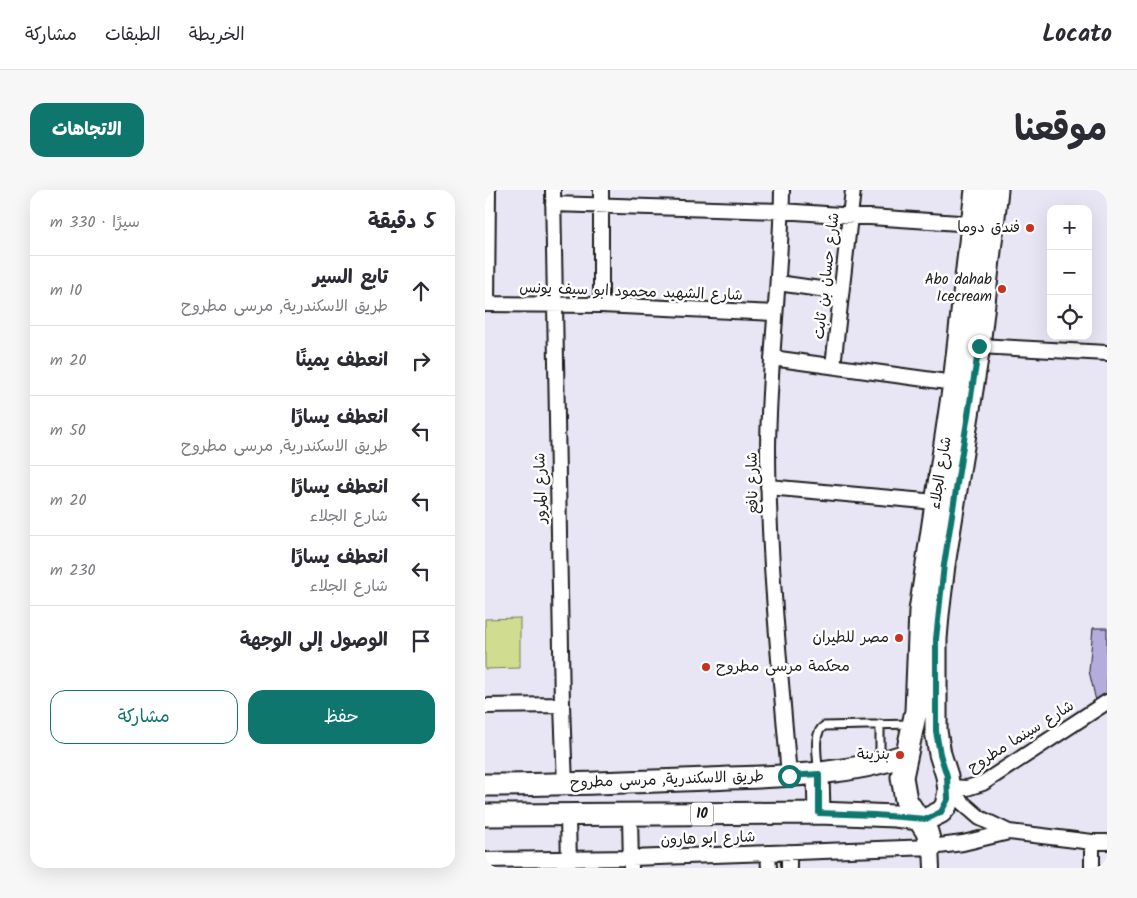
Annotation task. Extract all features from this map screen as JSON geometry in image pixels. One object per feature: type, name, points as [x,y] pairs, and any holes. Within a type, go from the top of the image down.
[{"type":"main road","name":"شارع الجلاء","points":[[931,847],[927,832],[909,805],[903,789],[902,777],[914,724],[920,611],[955,383],[974,224],[976,190]]},
{"type":"main road","name":"شارع الجلاء","points":[[949,789],[936,731],[936,639],[944,565],[979,346],[997,190]]},
{"type":"main road","name":"طريق الاسكندرية, مرسى مطروح","points":[[485,785],[565,785],[819,774],[854,769],[906,755]]},
{"type":"main road","points":[[819,774],[819,813]]},
{"type":"main road","points":[[919,819],[927,819],[941,812],[946,806],[949,789]]},
{"type":"main road","name":"طريق الاسكندرية, مرسى مطروح","points":[[485,815],[819,813],[919,819]]},
{"type":"street","points":[[601,190],[601,305]]},
{"type":"street","name":"شارع نافع","points":[[782,190],[778,284],[772,358],[768,487],[770,552],[789,776]]},
{"type":"street","name":"شارع حسان بن ثابت","points":[[833,366],[853,190]]},
{"type":"street","points":[[553,197],[601,205],[781,211],[974,224]]},
{"type":"street","name":"شارع المرور","points":[[553,197],[565,785]]},
{"type":"street","points":[[486,304],[487,199]]},
{"type":"street","points":[[778,284],[841,292]]},
{"type":"street","name":"شارع الشهيد محمود ابو سيف يونس","points":[[486,304],[601,305],[775,313]]},
{"type":"street","points":[[979,346],[1107,353]]},
{"type":"street","points":[[772,358],[955,383]]},
{"type":"street","points":[[768,487],[936,502]]},
{"type":"street","name":"شارع سينما مطروح","points":[[949,789],[967,788],[983,783],[1107,702]]},
{"type":"street","points":[[485,706],[562,705]]},
{"type":"street","points":[[949,789],[972,812],[990,824],[1009,832],[1092,842],[1107,842]]},
{"type":"street","points":[[629,814],[631,863]]},
{"type":"street","points":[[568,815],[569,864]]},
{"type":"street","name":"شارع ابو هارون","points":[[485,860],[569,864],[631,863],[768,853],[931,847],[963,843],[1009,832]]},
{"type":"street","points":[[1092,842],[1093,868]]},
{"type":"street","points":[[931,847],[932,868]]},
{"type":"street","points":[[789,852],[789,868]]},
{"type":"street","points":[[768,853],[769,868]]},
{"type":"lane","points":[[880,724],[880,763]]},
{"type":"lane","points":[[819,774],[817,736],[820,728],[828,725],[914,724]]},
{"type":"green space","points":[[520,618],[520,668],[485,669],[485,619]]},
{"type":"building","points":[[1093,628],[1107,628],[1107,694],[1096,701],[1089,671]]},
{"type":"place","name":"فندق دوما","points":[[1030,228]]},
{"type":"place","name":"Abo dahab Icecream","points":[[1002,289]]},
{"type":"place","name":"مصر للطيران","points":[[899,638]]},
{"type":"place","name":"محكمة مرسى مطروح","points":[[706,667]]},
{"type":"place","name":"بنزينة","points":[[900,755]]},
{"type":"route","points":[[789,776],[819,774],[819,813],[927,819],[935,817],[946,806],[949,790],[940,754],[935,719],[936,639],[944,565],[979,346]]}]
